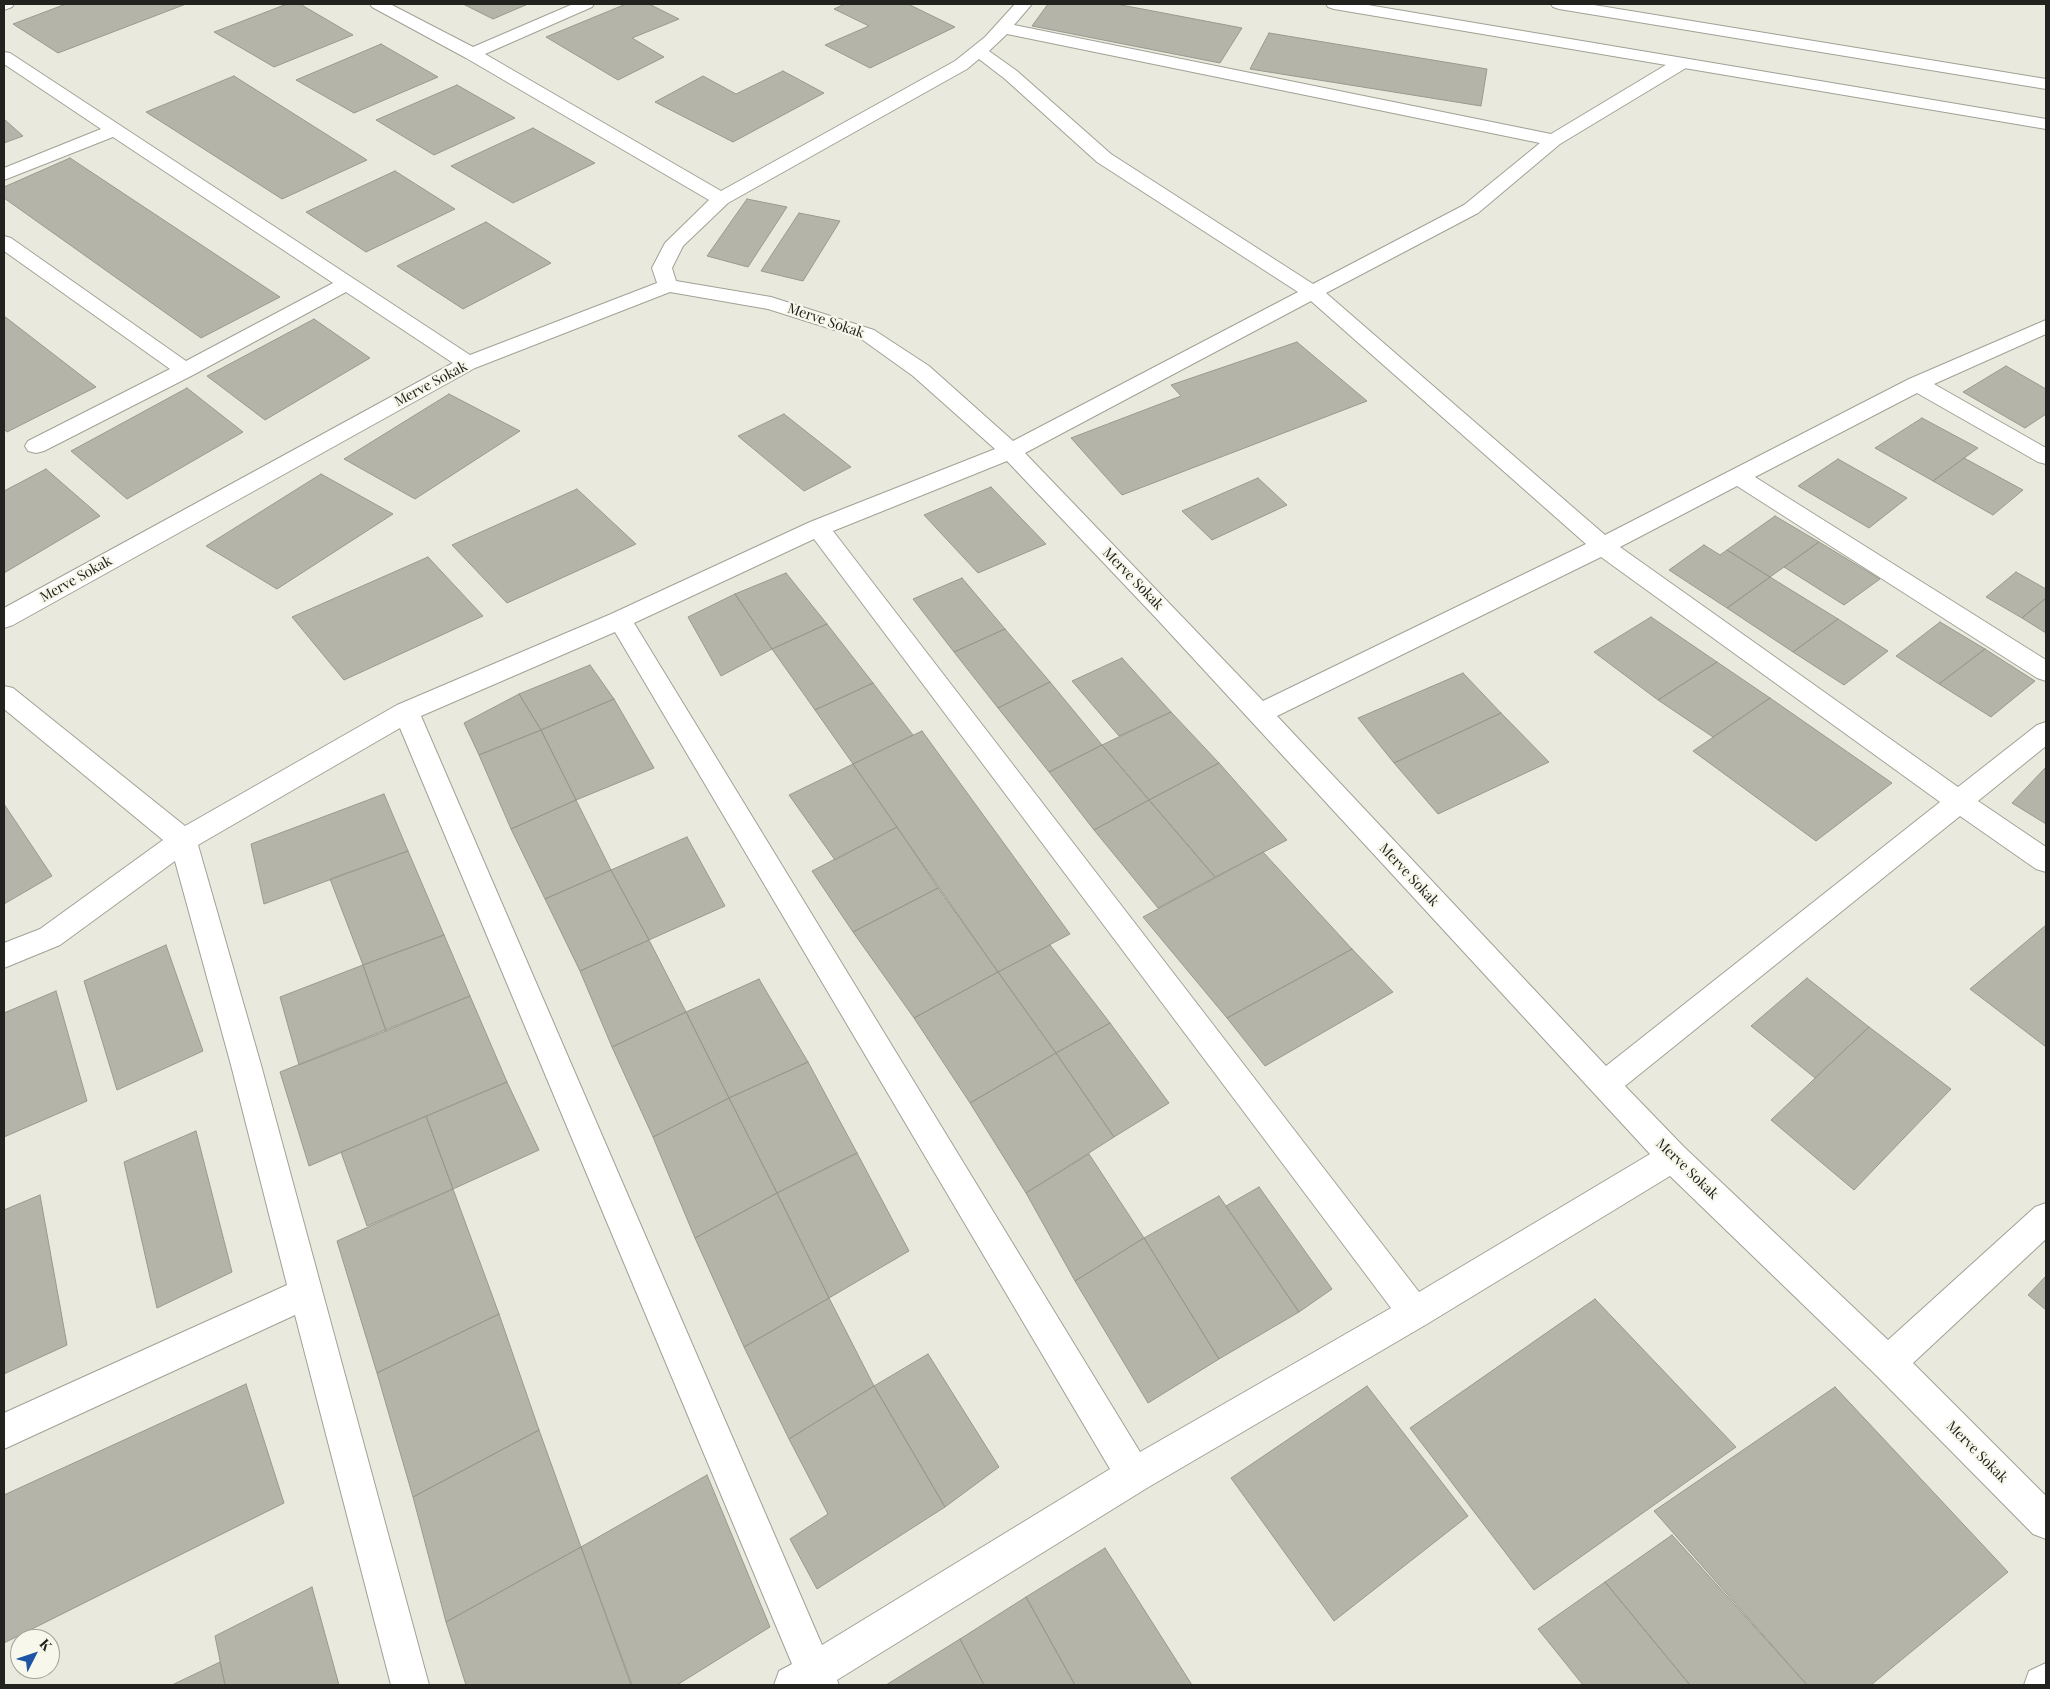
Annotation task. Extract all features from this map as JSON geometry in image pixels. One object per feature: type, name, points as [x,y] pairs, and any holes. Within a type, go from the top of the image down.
[{"type":"street","points":[[378,4],[472,54],[720,199]]},
{"type":"street","points":[[472,54],[586,4]]},
{"type":"street","points":[[668,286],[662,268],[675,243],[720,199],[961,64],[979,51],[1024,4]]},
{"type":"street","points":[[1334,4],[1680,64],[2046,124]]},
{"type":"street","points":[[1558,4],[2046,84]]},
{"type":"street","points":[[1003,28],[1554,140]]},
{"type":"street","points":[[979,51],[1011,75],[1104,158],[1312,292],[1603,546],[1958,801],[2046,861]]},
{"type":"street","points":[[4,57],[468,363]]},
{"type":"street","points":[[4,956],[50,937],[183,840],[406,712],[620,620],[818,528],[1011,451],[1471,208],[1554,140],[1680,64]]},
{"type":"street","points":[[4,80],[25,72]]},
{"type":"street","points":[[4,174],[114,130]]},
{"type":"street","points":[[4,242],[185,370]]},
{"type":"street","points":[[36,446],[185,370],[347,283]]},
{"type":"street","name":"Merve Sokak","points":[[4,619],[468,363],[668,286],[772,303],[867,334],[921,371],[1011,451],[1604,1085],[1673,1156],[1888,1364],[2046,1521]]},
{"type":"street","points":[[1259,714],[1603,546],[1917,384],[2046,326]]},
{"type":"street","points":[[1917,384],[2046,457]]},
{"type":"street","points":[[1738,476],[2046,672]]},
{"type":"street","points":[[818,528],[1415,1313]]},
{"type":"street","points":[[620,620],[1134,1475]]},
{"type":"street","points":[[4,695],[183,840],[246,1065],[410,1685]]},
{"type":"street","points":[[406,712],[809,1681],[1134,1475],[1415,1313],[1673,1156]]},
{"type":"street","points":[[1604,1085],[2046,732]]},
{"type":"street","points":[[1888,1364],[2046,1218]]},
{"type":"street","points":[[4,1432],[306,1293]]},
{"type":"street","points":[[2043,1685],[2046,1682]]},
{"type":"building","points":[[66,4],[186,4],[58,53],[13,24]]},
{"type":"building","points":[[287,4],[300,4],[353,35],[274,67],[214,32]]},
{"type":"building","points":[[463,4],[528,4],[493,19]]},
{"type":"building","points":[[626,4],[649,4],[679,19],[632,38],[664,57],[618,80],[546,37]]},
{"type":"building","points":[[845,4],[908,4],[955,27],[870,68],[825,45],[869,26],[834,9]]},
{"type":"building","points":[[1048,4],[1116,4],[1242,28],[1220,63],[1032,26]]},
{"type":"building","points":[[1269,33],[1487,69],[1481,106],[1250,69]]},
{"type":"building","points":[[381,44],[438,77],[354,113],[296,80]]},
{"type":"building","points":[[783,71],[824,93],[733,142],[655,102],[703,76],[736,94]]},
{"type":"building","points":[[234,76],[367,160],[282,199],[146,112]]},
{"type":"building","points":[[457,85],[515,118],[434,155],[376,120]]},
{"type":"building","points":[[4,119],[23,136],[4,143]]},
{"type":"building","points":[[533,128],[595,163],[513,203],[451,166]]},
{"type":"building","points":[[70,158],[280,297],[201,338],[4,198],[4,187]]},
{"type":"building","points":[[395,171],[455,209],[366,252],[306,212]]},
{"type":"building","points":[[747,199],[787,207],[748,267],[707,256]]},
{"type":"building","points":[[799,213],[840,221],[803,281],[761,271]]},
{"type":"building","points":[[486,222],[551,263],[463,309],[397,266]]},
{"type":"building","points":[[4,316],[96,387],[7,432],[4,429]]},
{"type":"building","points":[[314,319],[370,358],[265,420],[207,376]]},
{"type":"building","points":[[1297,342],[1367,401],[1122,495],[1071,438],[1181,396],[1171,385]]},
{"type":"building","points":[[2006,366],[2046,389],[2046,414],[2025,428],[1963,392]]},
{"type":"building","points":[[187,388],[243,432],[127,499],[71,451]]},
{"type":"building","points":[[449,394],[520,431],[415,499],[344,459]]},
{"type":"building","points":[[784,414],[851,467],[804,491],[738,436]]},
{"type":"building","points":[[1922,418],[1978,448],[1933,481],[1875,448]]},
{"type":"building","points":[[1964,458],[2023,490],[1993,515],[1933,481]]},
{"type":"building","points":[[1838,459],[1907,498],[1869,528],[1798,486]]},
{"type":"building","points":[[46,469],[100,516],[4,573],[4,491]]},
{"type":"building","points":[[321,474],[393,514],[277,589],[206,546]]},
{"type":"building","points":[[1258,478],[1287,505],[1212,540],[1182,511]]},
{"type":"building","points":[[991,487],[1046,544],[978,573],[924,515]]},
{"type":"building","points":[[577,489],[636,544],[507,603],[452,545]]},
{"type":"building","points":[[1775,516],[1819,542],[1770,577],[1727,550]]},
{"type":"building","points":[[1819,542],[1880,579],[1844,605],[1784,567]]},
{"type":"building","points":[[1704,545],[1720,555],[1727,550],[1770,577],[1727,608],[1669,570]]},
{"type":"building","points":[[428,557],[483,616],[344,680],[292,617]]},
{"type":"building","points":[[2016,572],[2046,589],[2046,598],[2022,618],[1986,597]]},
{"type":"building","points":[[786,573],[827,624],[772,649],[735,594]]},
{"type":"building","points":[[1770,577],[1838,619],[1793,652],[1727,608]]},
{"type":"building","points":[[962,578],[1005,629],[954,652],[913,599]]},
{"type":"building","points":[[735,594],[772,649],[721,676],[688,617]]},
{"type":"building","points":[[2046,598],[2046,633],[2022,618]]},
{"type":"building","points":[[1651,617],[1717,662],[1658,700],[1594,652]]},
{"type":"building","points":[[1838,619],[1888,651],[1844,685],[1793,652]]},
{"type":"building","points":[[1940,622],[1985,649],[1939,684],[1896,656]]},
{"type":"building","points":[[827,624],[873,683],[815,710],[772,649]]},
{"type":"building","points":[[1005,629],[1050,682],[998,708],[954,652]]},
{"type":"building","points":[[1985,649],[2035,681],[1991,717],[1939,684]]},
{"type":"building","points":[[1122,658],[1171,712],[1119,736],[1072,681]]},
{"type":"building","points":[[1717,662],[1770,698],[1713,737],[1658,700]]},
{"type":"building","points":[[590,665],[614,699],[541,730],[519,694]]},
{"type":"building","points":[[1463,673],[1501,713],[1394,763],[1358,718]]},
{"type":"building","points":[[1050,682],[1102,745],[1049,772],[998,708]]},
{"type":"building","points":[[873,683],[913,735],[853,764],[815,710]]},
{"type":"building","points":[[519,694],[541,730],[479,755],[464,723]]},
{"type":"building","points":[[1770,698],[1892,783],[1816,841],[1693,751]]},
{"type":"building","points":[[614,699],[654,768],[576,800],[541,730]]},
{"type":"building","points":[[1171,712],[1219,763],[1149,800],[1102,745]]},
{"type":"building","points":[[1501,713],[1549,762],[1438,814],[1394,763]]},
{"type":"building","points":[[541,730],[576,800],[511,829],[479,755]]},
{"type":"building","points":[[922,731],[1070,934],[998,972],[853,764]]},
{"type":"building","points":[[1102,745],[1149,800],[1094,830],[1049,772]]},
{"type":"building","points":[[1219,763],[1287,840],[1215,877],[1149,800]]},
{"type":"building","points":[[853,764],[897,827],[835,860],[789,795]]},
{"type":"building","points":[[2046,767],[2046,824],[2012,803]]},
{"type":"building","points":[[384,794],[408,851],[264,904],[251,844]]},
{"type":"building","points":[[576,800],[611,870],[545,899],[511,829]]},
{"type":"building","points":[[1149,800],[1215,877],[1158,908],[1094,830]]},
{"type":"building","points":[[4,804],[52,876],[4,904]]},
{"type":"building","points":[[897,827],[938,888],[853,932],[812,871]]},
{"type":"building","points":[[687,837],[725,906],[649,940],[611,870]]},
{"type":"building","points":[[408,851],[444,935],[363,965],[330,879]]},
{"type":"building","points":[[1263,852],[1352,949],[1227,1018],[1143,917]]},
{"type":"building","points":[[611,870],[649,940],[580,971],[545,899]]},
{"type":"building","points":[[938,888],[998,972],[914,1018],[853,932]]},
{"type":"building","points":[[2046,925],[2046,1047],[1970,989]]},
{"type":"building","points":[[444,935],[470,996],[386,1031],[363,965]]},
{"type":"building","points":[[649,940],[686,1012],[612,1047],[580,971]]},
{"type":"building","points":[[166,945],[203,1051],[117,1090],[84,981]]},
{"type":"building","points":[[1050,945],[1110,1023],[1056,1053],[998,972]]},
{"type":"building","points":[[1352,949],[1393,992],[1265,1066],[1227,1018]]},
{"type":"building","points":[[363,965],[386,1031],[299,1065],[280,997]]},
{"type":"building","points":[[998,972],[1056,1053],[970,1103],[914,1018]]},
{"type":"building","points":[[1807,978],[1869,1027],[1815,1078],[1751,1026]]},
{"type":"building","points":[[759,979],[808,1062],[729,1098],[686,1012]]},
{"type":"building","points":[[56,991],[87,1101],[4,1137],[4,1013]]},
{"type":"building","points":[[470,996],[507,1082],[309,1166],[280,1072]]},
{"type":"building","points":[[686,1012],[729,1098],[653,1137],[612,1047]]},
{"type":"building","points":[[1110,1023],[1169,1103],[1114,1137],[1056,1053]]},
{"type":"building","points":[[1869,1027],[1951,1089],[1854,1190],[1771,1120]]},
{"type":"building","points":[[1056,1053],[1114,1137],[1026,1193],[970,1103]]},
{"type":"building","points":[[808,1062],[857,1153],[777,1193],[729,1098]]},
{"type":"building","points":[[507,1082],[539,1150],[453,1189],[426,1116]]},
{"type":"building","points":[[729,1098],[777,1193],[695,1238],[653,1137]]},
{"type":"building","points":[[426,1116],[453,1189],[367,1226],[341,1152]]},
{"type":"building","points":[[196,1131],[232,1272],[157,1308],[124,1162]]},
{"type":"building","points":[[857,1153],[909,1251],[829,1298],[777,1193]]},
{"type":"building","points":[[1089,1154],[1144,1238],[1075,1281],[1026,1193]]},
{"type":"building","points":[[1259,1187],[1332,1289],[1299,1312],[1226,1206]]},
{"type":"building","points":[[453,1189],[499,1314],[377,1373],[337,1241]]},
{"type":"building","points":[[777,1193],[829,1298],[744,1347],[695,1238]]},
{"type":"building","points":[[40,1195],[67,1345],[4,1374],[4,1210]]},
{"type":"building","points":[[1219,1196],[1299,1312],[1219,1359],[1144,1238]]},
{"type":"building","points":[[1144,1238],[1219,1359],[1148,1403],[1075,1281]]},
{"type":"building","points":[[2046,1276],[2046,1310],[2028,1295]]},
{"type":"building","points":[[829,1298],[874,1386],[789,1439],[744,1347]]},
{"type":"building","points":[[1595,1299],[1736,1447],[1534,1590],[1410,1428]]},
{"type":"building","points":[[499,1314],[539,1430],[413,1497],[377,1373]]},
{"type":"building","points":[[928,1354],[999,1467],[945,1507],[874,1386]]},
{"type":"building","points":[[246,1384],[284,1503],[32,1629],[10,1629],[10,1640],[4,1643],[4,1495]]},
{"type":"building","points":[[874,1386],[945,1507],[817,1589],[790,1539],[828,1514],[789,1439]]},
{"type":"building","points":[[1367,1386],[1468,1516],[1334,1621],[1231,1478]]},
{"type":"building","points":[[1835,1387],[2008,1572],[1871,1685],[1807,1685],[1654,1511]]},
{"type":"building","points":[[539,1430],[581,1547],[446,1622],[413,1497]]},
{"type":"building","points":[[707,1475],[770,1627],[677,1685],[631,1685],[581,1547]]},
{"type":"building","points":[[1672,1535],[1807,1685],[1690,1685],[1605,1582]]},
{"type":"building","points":[[581,1547],[632,1685],[466,1685],[446,1622]]},
{"type":"building","points":[[1105,1548],[1192,1685],[1075,1685],[1026,1597]]},
{"type":"building","points":[[1605,1582],[1690,1685],[1583,1685],[1538,1629]]},
{"type":"building","points":[[312,1587],[339,1685],[225,1685],[215,1636]]},
{"type":"building","points":[[1026,1597],[1075,1685],[984,1685],[960,1639]]},
{"type":"building","points":[[960,1639],[984,1685],[886,1685]]},
{"type":"building","points":[[220,1662],[225,1685],[172,1685]]}]
